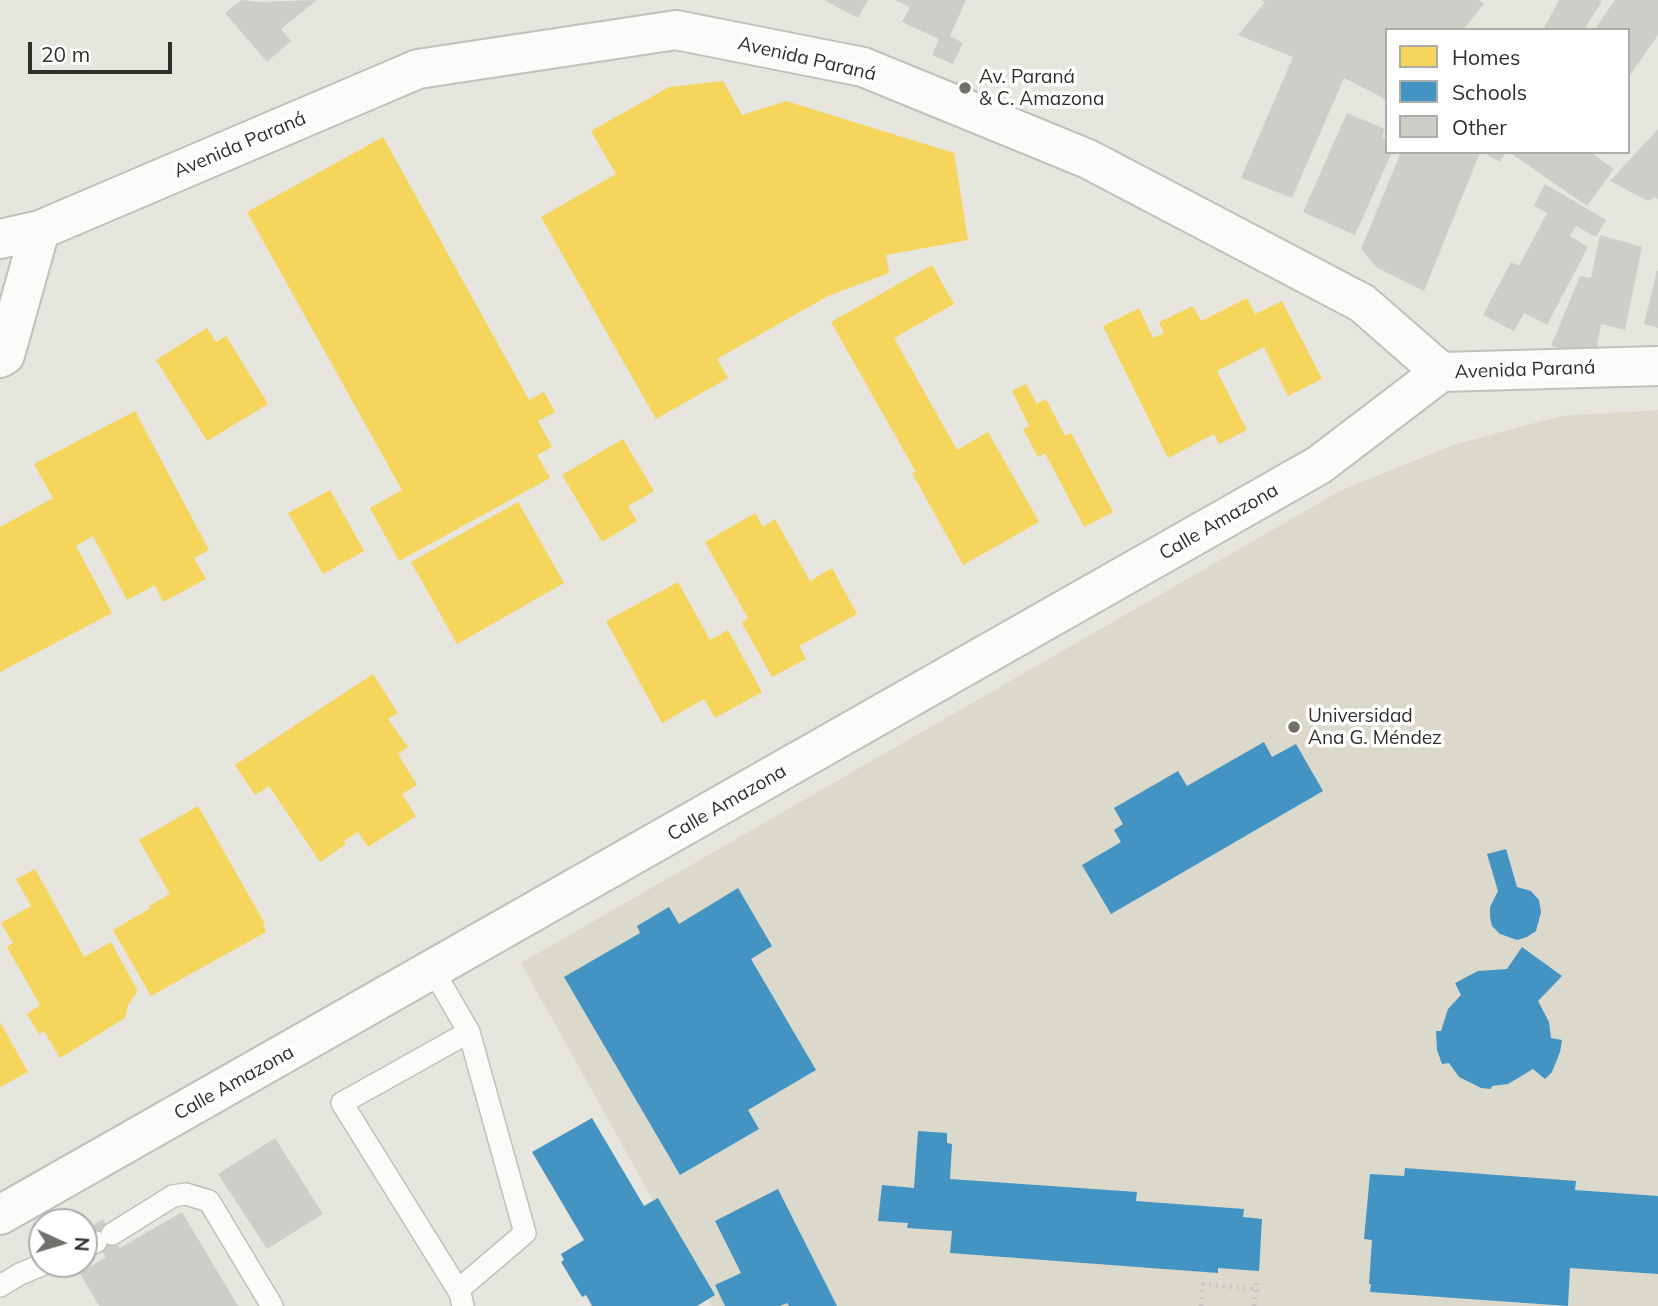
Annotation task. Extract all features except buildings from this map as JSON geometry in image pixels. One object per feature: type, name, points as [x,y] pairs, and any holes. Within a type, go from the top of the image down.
[{"type":"street","name":"Avenida Paraná","points":[[0,239],[40,230],[418,69],[676,30],[863,68],[1088,159],[1362,303],[1441,372],[1658,366]]},
{"type":"street","points":[[0,358],[5,355],[40,230]]},
{"type":"street","name":"Calle Amazona","points":[[0,1215],[1319,465],[1441,372]]},
{"type":"lane","points":[[433,970],[468,1032],[525,1233],[461,1298],[342,1103],[468,1032]]},
{"type":"lane","points":[[98,1240],[173,1196],[186,1194],[209,1201],[272,1306]]},
{"type":"lane","points":[[0,1286],[28,1271]]},
{"type":"path","points":[[1254,1306],[1257,1278]]},
{"type":"path","points":[[1201,1306],[1203,1284],[1257,1290]]},
{"type":"shaded area","name":"Universidad Ana G. Méndez","points":[[1658,410],[1658,1306],[712,1306],[521,963],[1340,491],[1453,445],[1561,416]]},
{"type":"place","name":"Av. Paraná & C. Amazona","points":[[965,88]]},
{"type":"place","name":"Universidad Ana G. Méndez","points":[[1294,727]]}]
